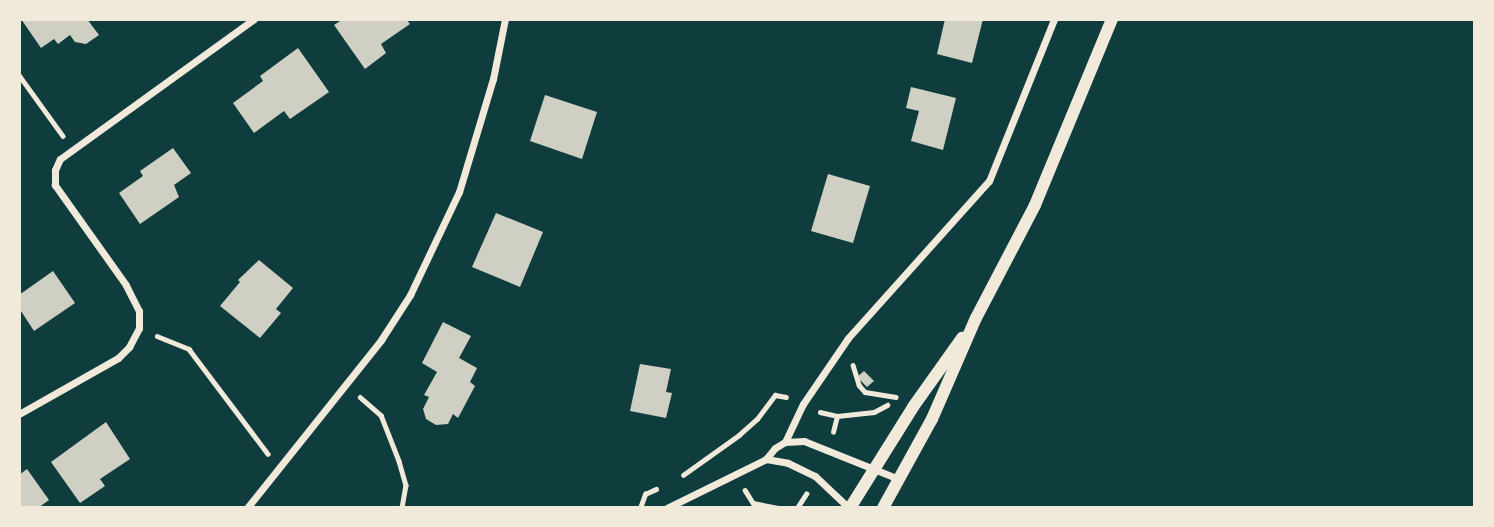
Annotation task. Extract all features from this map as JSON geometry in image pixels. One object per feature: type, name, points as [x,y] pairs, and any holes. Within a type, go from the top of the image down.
[{"type":"street","points":[[19,414],[118,358],[130,347],[139,328],[139,311],[126,285],[55,185],[57,164],[71,148],[254,19]]},
{"type":"street","points":[[247,508],[282,467],[396,318],[450,215],[482,119],[505,19]]},
{"type":"street","points":[[786,442],[803,404],[848,338],[989,181],[1054,19]]},
{"type":"street","points":[[883,508],[932,419],[976,318],[1035,205],[1112,19]]},
{"type":"street","points":[[766,459],[788,463],[816,476],[849,508],[976,318]]},
{"type":"street","points":[[667,508],[736,471],[766,459],[775,448],[786,442],[804,441],[899,479]]},
{"type":"path","points":[[19,75],[71,148]]},
{"type":"path","points":[[139,328],[189,349],[257,442],[282,467]]},
{"type":"path","points":[[674,481],[739,435],[757,419],[775,395],[837,416],[874,412],[898,395],[872,395],[859,385],[848,338]]},
{"type":"path","points":[[346,384],[381,415],[406,485],[402,508]]},
{"type":"path","points":[[828,449],[837,416]]},
{"type":"path","points":[[736,471],[753,503],[778,508]]},
{"type":"path","points":[[797,508],[816,476]]},
{"type":"path","points":[[640,508],[645,494],[665,485]]},
{"type":"building","points":[[21,19],[87,19],[99,35],[86,44],[75,42],[70,35],[58,44],[54,39],[41,48]]},
{"type":"building","points":[[343,19],[406,19],[410,24],[381,44],[386,53],[365,69],[334,25]]},
{"type":"building","points":[[945,19],[983,19],[972,63],[937,54]]},
{"type":"building","points":[[298,48],[329,92],[290,119],[284,111],[254,133],[233,103],[263,81],[260,76]]},
{"type":"building","points":[[911,87],[956,98],[943,150],[911,141],[919,111],[906,108]]},
{"type":"building","points":[[545,95],[597,112],[582,159],[530,141]]},
{"type":"building","points":[[173,148],[191,173],[174,185],[179,197],[140,224],[119,193],[143,176],[140,171]]},
{"type":"building","points":[[828,174],[870,186],[853,243],[811,231]]},
{"type":"building","points":[[496,213],[543,232],[520,287],[472,267]]},
{"type":"building","points":[[259,260],[293,288],[276,309],[281,313],[260,338],[220,306],[240,282],[238,280]]},
{"type":"building","points":[[53,271],[75,303],[34,331],[19,308],[19,295]]},
{"type":"building","points":[[443,322],[471,336],[459,358],[477,368],[470,382],[475,386],[458,418],[453,414],[448,424],[436,425],[426,419],[423,409],[429,397],[424,395],[437,372],[422,363]]},
{"type":"building","points":[[640,364],[671,369],[666,392],[672,393],[666,418],[630,411]]},
{"type":"building","points":[[864,371],[874,381],[867,387],[857,377]]},
{"type":"building","points":[[106,422],[130,459],[100,479],[105,486],[80,503],[51,462]]},
{"type":"building","points":[[27,469],[49,500],[38,508],[19,508],[19,475]]}]
